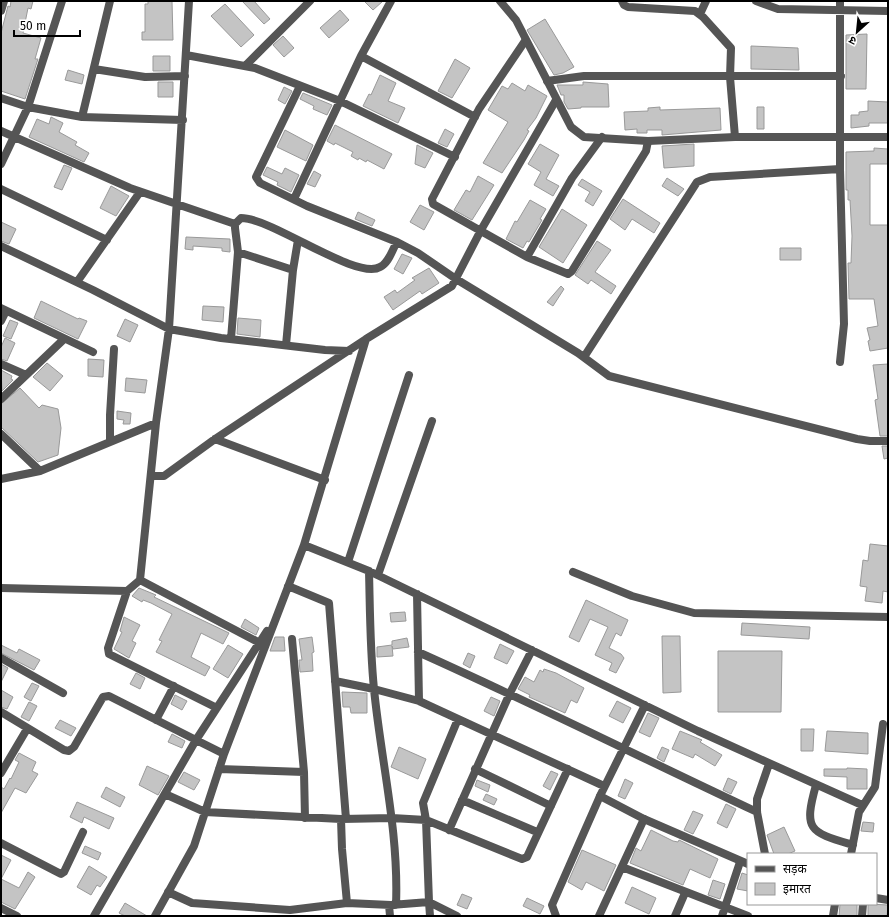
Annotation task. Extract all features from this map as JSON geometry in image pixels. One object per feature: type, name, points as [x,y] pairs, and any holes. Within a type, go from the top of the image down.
[{"type":"street","points":[[1,11],[4,1]]},
{"type":"street","points":[[1,164],[28,107],[62,1]]},
{"type":"street","points":[[82,117],[110,1]]},
{"type":"street","points":[[189,1],[169,329],[156,423],[140,580],[128,591],[108,648],[109,654],[217,708]]},
{"type":"street","points":[[246,66],[310,1]]},
{"type":"street","points":[[294,199],[361,56],[391,1]]},
{"type":"street","points":[[500,1],[516,20],[525,41],[571,127],[577,134],[584,137],[648,140],[735,137],[888,137]]},
{"type":"street","points":[[622,1],[624,5],[628,7],[692,10],[700,14],[731,48],[730,77],[735,137]]},
{"type":"street","points":[[700,14],[706,1]]},
{"type":"street","points":[[756,1],[778,9],[888,11]]},
{"type":"street","points":[[840,1],[840,169],[844,324],[840,362]]},
{"type":"street","points":[[525,41],[475,117],[431,201],[436,206],[528,257],[564,274],[570,273],[646,150],[648,140]]},
{"type":"street","points":[[186,55],[246,66],[340,101],[455,157]]},
{"type":"street","points":[[361,56],[475,117]]},
{"type":"street","points":[[94,69],[145,77],[185,76]]},
{"type":"street","points":[[547,81],[584,76],[841,76]]},
{"type":"street","points":[[300,86],[256,177],[260,182],[307,206],[397,242],[418,253],[456,279],[584,357],[609,376],[623,381],[857,439],[888,441]]},
{"type":"street","points":[[1,98],[28,107],[82,117],[182,120]]},
{"type":"street","points":[[151,476],[164,476],[215,439],[366,339],[452,286],[481,230],[556,100]]},
{"type":"street","points":[[1,131],[140,192],[235,224]]},
{"type":"street","points":[[528,257],[572,178],[602,137]]},
{"type":"street","points":[[584,357],[697,182],[710,177],[840,169]]},
{"type":"street","points":[[1,189],[107,240]]},
{"type":"street","points":[[77,282],[140,192]]},
{"type":"street","points":[[235,224],[241,218],[256,220],[325,254],[373,270],[386,264],[397,242]]},
{"type":"street","points":[[231,339],[238,252],[235,224]]},
{"type":"street","points":[[286,346],[293,270],[298,240]]},
{"type":"street","points":[[1,246],[77,282],[169,329],[286,346],[349,351]]},
{"type":"street","points":[[238,252],[293,270]]},
{"type":"street","points":[[1,321],[4,310],[64,340],[93,352]]},
{"type":"street","points":[[155,916],[194,846],[224,754],[304,545],[325,480],[366,339]]},
{"type":"street","points":[[1,398],[64,340]]},
{"type":"street","points":[[110,441],[114,349]]},
{"type":"street","points":[[1,364],[26,375]]},
{"type":"street","points":[[348,562],[409,375]]},
{"type":"street","points":[[378,575],[432,421]]},
{"type":"street","points":[[1,479],[40,471],[156,423]]},
{"type":"street","points":[[1,434],[40,471]]},
{"type":"street","points":[[215,439],[325,480]]},
{"type":"street","points":[[304,545],[378,575],[770,764],[862,805]]},
{"type":"street","points":[[368,571],[374,689],[392,818],[396,862],[393,905],[390,916]]},
{"type":"street","points":[[573,572],[632,596],[694,613],[825,617],[888,617]]},
{"type":"street","points":[[140,580],[260,643]]},
{"type":"street","points":[[288,586],[329,603],[343,819],[342,849],[347,903]]},
{"type":"street","points":[[1,588],[128,591]]},
{"type":"street","points":[[417,594],[419,701]]},
{"type":"street","points":[[94,916],[196,740],[276,619]]},
{"type":"street","points":[[292,639],[304,772],[305,818]]},
{"type":"street","points":[[449,830],[510,693],[532,650]]},
{"type":"street","points":[[418,652],[510,693],[622,749],[757,812]]},
{"type":"street","points":[[1,658],[62,693]]},
{"type":"street","points":[[335,681],[374,689],[419,701],[491,736],[604,786]]},
{"type":"street","points":[[156,720],[174,686]]},
{"type":"street","points":[[1,712],[64,750],[69,750],[74,747],[106,695],[119,700],[224,754]]},
{"type":"street","points":[[556,916],[552,905],[604,786],[645,704]]},
{"type":"street","points":[[430,916],[426,820],[423,803],[458,719]]},
{"type":"street","points":[[851,853],[862,805],[875,787],[883,724]]},
{"type":"street","points":[[1,773],[27,729]]},
{"type":"street","points":[[765,853],[757,812],[757,799],[760,786],[770,764]]},
{"type":"street","points":[[219,769],[304,772]]},
{"type":"street","points":[[475,769],[551,806]]},
{"type":"street","points":[[165,794],[205,812],[305,818],[392,818],[426,820],[522,859],[527,857],[537,832],[568,769]]},
{"type":"street","points":[[816,785],[809,809],[810,818],[814,828],[824,836],[852,845]]},
{"type":"street","points":[[600,796],[644,819],[744,863],[722,916]]},
{"type":"street","points":[[462,800],[537,832]]},
{"type":"street","points":[[599,916],[644,819]]},
{"type":"street","points":[[1,843],[61,874],[64,872],[83,832]]},
{"type":"street","points":[[622,868],[748,916]]},
{"type":"street","points":[[168,892],[192,902],[290,913],[347,903],[393,905],[429,902],[457,916]]},
{"type":"street","points":[[675,916],[685,893]]},
{"type":"street","points":[[877,898],[888,900]]},
{"type":"street","points":[[833,916],[835,905]]},
{"type":"street","points":[[862,916],[863,905]]},
{"type":"street","points":[[1,908],[17,916]]},
{"type":"building","points":[[11,1],[33,1],[31,9],[28,8],[23,33],[41,38],[35,59],[38,59],[25,99],[1,91],[1,33],[8,6],[10,7]]},
{"type":"building","points":[[148,1],[172,1],[173,40],[142,40],[142,32],[145,32],[145,4],[148,4]]},
{"type":"building","points":[[242,1],[254,1],[270,19],[264,24]]},
{"type":"building","points":[[364,1],[383,1],[373,10]]},
{"type":"building","points":[[225,4],[254,35],[241,47],[211,16]]},
{"type":"building","points":[[340,10],[349,20],[329,38],[320,28]]},
{"type":"building","points":[[545,19],[574,67],[563,73],[554,75],[527,30]]},
{"type":"building","points":[[867,34],[866,89],[846,89],[846,35]]},
{"type":"building","points":[[283,36],[294,48],[284,57],[273,45]]},
{"type":"building","points":[[751,46],[798,48],[799,70],[751,69]]},
{"type":"building","points":[[153,56],[170,56],[170,71],[153,71]]},
{"type":"building","points":[[455,59],[470,68],[452,98],[438,91]]},
{"type":"building","points":[[68,70],[84,75],[82,84],[65,80]]},
{"type":"building","points":[[380,75],[396,83],[388,101],[405,108],[398,123],[363,106],[369,94],[371,95]]},
{"type":"building","points":[[158,82],[173,82],[173,97],[158,97]]},
{"type":"building","points":[[583,82],[608,84],[609,107],[581,107],[568,109],[564,102],[564,95],[561,95],[557,85],[583,85]]},
{"type":"building","points":[[512,83],[525,91],[528,85],[547,96],[536,118],[527,130],[529,131],[524,140],[502,173],[483,163],[508,122],[488,110],[502,86],[508,89]]},
{"type":"building","points":[[284,87],[292,91],[285,104],[278,100]]},
{"type":"building","points":[[303,93],[332,105],[327,115],[313,109],[314,106],[300,99]]},
{"type":"building","points":[[868,101],[888,102],[888,123],[869,123],[869,126],[851,128],[851,115],[859,115],[859,112],[868,111]]},
{"type":"building","points":[[660,107],[660,110],[720,108],[721,130],[662,135],[662,130],[647,130],[647,133],[637,133],[637,129],[625,130],[624,112],[648,111],[648,108]]},
{"type":"building","points":[[757,107],[764,107],[764,129],[757,129]]},
{"type":"building","points":[[51,117],[63,123],[59,132],[77,142],[75,145],[89,153],[84,162],[29,137],[37,119],[49,124]]},
{"type":"building","points":[[335,125],[392,154],[384,169],[367,160],[366,162],[359,158],[358,160],[351,156],[353,152],[335,143],[334,145],[327,141]]},
{"type":"building","points":[[445,129],[454,134],[447,147],[438,143]]},
{"type":"building","points":[[285,130],[313,145],[306,161],[277,147]]},
{"type":"building","points":[[540,144],[559,155],[546,179],[559,186],[553,196],[534,185],[541,172],[528,164]]},
{"type":"building","points":[[694,144],[694,166],[664,168],[662,146]]},
{"type":"building","points":[[417,145],[433,153],[425,168],[415,164]]},
{"type":"building","points":[[874,148],[888,149],[888,164],[870,164],[870,225],[888,225],[888,348],[870,351],[868,341],[870,340],[867,328],[878,326],[874,299],[849,299],[848,263],[851,263],[852,236],[850,200],[848,200],[848,190],[846,190],[846,152],[874,151]]},
{"type":"building","points":[[64,165],[72,168],[62,190],[54,187]]},
{"type":"building","points":[[267,167],[282,174],[285,168],[299,175],[291,192],[277,185],[278,182],[263,175]]},
{"type":"building","points":[[314,171],[321,175],[315,187],[307,184]]},
{"type":"building","points":[[478,176],[494,185],[472,220],[454,210],[466,190],[470,192]]},
{"type":"building","points":[[667,178],[684,189],[678,196],[662,186]]},
{"type":"building","points":[[582,179],[602,191],[593,206],[585,201],[590,192],[578,185]]},
{"type":"building","points":[[111,186],[129,196],[116,216],[100,208]]},
{"type":"building","points":[[623,199],[660,223],[654,233],[632,219],[625,230],[610,219]]},
{"type":"building","points":[[530,200],[546,209],[540,219],[542,220],[529,242],[527,241],[523,248],[506,239],[515,221],[517,222]]},
{"type":"building","points":[[420,205],[434,212],[424,230],[410,222]]},
{"type":"building","points":[[562,209],[587,225],[563,263],[539,247]]},
{"type":"building","points":[[358,212],[375,220],[372,226],[355,219]]},
{"type":"building","points":[[1,222],[16,229],[9,244],[1,241]]},
{"type":"building","points":[[186,237],[230,239],[230,252],[222,251],[222,248],[193,246],[193,250],[185,249]]},
{"type":"building","points":[[597,241],[611,250],[595,272],[616,286],[611,294],[591,280],[588,284],[575,275]]},
{"type":"building","points":[[780,248],[801,248],[801,260],[780,260]]},
{"type":"building","points":[[402,254],[412,258],[403,274],[394,269]]},
{"type":"building","points":[[429,268],[439,283],[422,294],[420,291],[393,310],[384,297],[395,290],[397,293],[415,280],[412,278]]},
{"type":"building","points":[[561,286],[564,289],[553,306],[547,302]]},
{"type":"building","points":[[41,301],[78,319],[87,321],[78,339],[34,318]]},
{"type":"building","points":[[203,306],[224,307],[223,322],[202,320]]},
{"type":"building","points":[[238,318],[261,320],[260,337],[237,334]]},
{"type":"building","points":[[125,319],[138,325],[130,342],[117,336]]},
{"type":"building","points":[[10,320],[18,323],[11,339],[3,336]]},
{"type":"building","points":[[5,338],[15,343],[7,361],[1,359],[1,347]]},
{"type":"building","points":[[88,359],[104,360],[103,377],[88,376]]},
{"type":"building","points":[[47,363],[63,376],[50,391],[33,377]]},
{"type":"building","points":[[888,364],[888,436],[880,436],[875,400],[878,399],[873,365]]},
{"type":"building","points":[[1,370],[12,376],[11,379],[13,380],[2,391]]},
{"type":"building","points":[[126,378],[147,380],[145,393],[125,391]]},
{"type":"building","points":[[20,388],[39,408],[42,405],[58,409],[61,428],[58,455],[38,462],[1,427],[1,404]]},
{"type":"building","points":[[117,411],[131,413],[130,424],[123,424],[124,420],[117,419]]},
{"type":"building","points":[[882,446],[888,446],[888,458],[884,459]]},
{"type":"building","points":[[870,544],[888,546],[888,592],[883,591],[882,603],[865,601],[867,587],[860,586],[863,560],[868,561]]},
{"type":"building","points":[[139,588],[156,595],[154,597],[229,633],[223,644],[201,633],[191,657],[210,667],[205,676],[156,652],[162,641],[159,640],[172,614],[151,603],[143,600],[142,602],[132,596]]},
{"type":"building","points":[[586,600],[628,620],[621,636],[616,633],[609,648],[621,654],[624,658],[616,673],[609,670],[612,663],[595,655],[608,627],[590,619],[579,642],[569,637]]},
{"type":"building","points":[[405,612],[406,621],[391,622],[390,613]]},
{"type":"building","points":[[124,617],[140,625],[132,641],[136,643],[129,658],[114,649],[122,632],[120,631]]},
{"type":"building","points":[[245,619],[259,628],[256,635],[241,627]]},
{"type":"building","points":[[742,623],[810,627],[809,639],[741,635]]},
{"type":"building","points":[[662,636],[680,636],[681,692],[663,693]]},
{"type":"building","points":[[275,637],[284,637],[285,651],[270,651]]},
{"type":"building","points":[[312,637],[314,652],[312,653],[313,671],[300,672],[299,660],[302,660],[299,639]]},
{"type":"building","points":[[407,638],[409,647],[393,649],[392,646],[393,656],[377,657],[377,647],[392,645],[392,641]]},
{"type":"building","points":[[500,644],[514,651],[507,664],[494,658]]},
{"type":"building","points":[[1,645],[17,653],[19,649],[40,660],[34,670],[1,653]]},
{"type":"building","points":[[228,645],[243,654],[228,678],[213,669]]},
{"type":"building","points":[[718,651],[782,651],[781,712],[718,712]]},
{"type":"building","points":[[468,653],[475,656],[470,668],[463,664]]},
{"type":"building","points":[[1,664],[8,668],[1,682]]},
{"type":"building","points":[[544,669],[556,673],[584,688],[577,703],[571,700],[565,713],[529,697],[530,695],[518,689],[525,677],[534,682],[540,670],[543,672]]},
{"type":"building","points":[[136,673],[145,678],[140,689],[130,684]]},
{"type":"building","points":[[32,683],[39,686],[31,701],[24,697]]},
{"type":"building","points":[[1,690],[13,697],[7,709],[1,707]]},
{"type":"building","points":[[342,692],[367,693],[367,713],[351,713],[350,707],[343,707]]},
{"type":"building","points":[[175,695],[187,701],[182,710],[171,704]]},
{"type":"building","points":[[491,697],[500,701],[494,716],[484,711]]},
{"type":"building","points":[[617,701],[631,708],[623,723],[609,716]]},
{"type":"building","points":[[29,702],[37,706],[29,721],[21,717]]},
{"type":"building","points":[[648,713],[659,718],[650,737],[639,732]]},
{"type":"building","points":[[60,720],[76,728],[71,736],[55,728]]},
{"type":"building","points":[[801,729],[814,729],[813,751],[801,751]]},
{"type":"building","points":[[680,731],[702,740],[700,742],[722,755],[715,766],[695,754],[693,758],[672,749]]},
{"type":"building","points":[[827,731],[868,733],[868,754],[825,751]]},
{"type":"building","points":[[172,734],[185,741],[182,748],[168,742]]},
{"type":"building","points":[[399,747],[426,759],[418,779],[391,767]]},
{"type":"building","points":[[662,747],[669,750],[664,762],[657,758]]},
{"type":"building","points":[[19,753],[36,762],[32,771],[38,774],[26,793],[15,788],[1,813],[1,787],[4,789],[10,778],[11,779],[19,762],[15,760]]},
{"type":"building","points":[[147,766],[169,776],[158,795],[139,785]]},
{"type":"building","points":[[824,769],[867,769],[867,789],[847,789],[847,777],[824,776]]},
{"type":"building","points":[[551,771],[558,774],[550,790],[543,786]]},
{"type":"building","points":[[184,772],[200,780],[194,790],[178,782]]},
{"type":"building","points":[[728,778],[737,782],[731,794],[723,790]]},
{"type":"building","points":[[625,779],[633,783],[625,799],[618,796]]},
{"type":"building","points":[[477,780],[490,785],[488,792],[475,786]]},
{"type":"building","points":[[106,787],[125,797],[120,807],[101,797]]},
{"type":"building","points":[[486,794],[497,799],[494,805],[483,800]]},
{"type":"building","points":[[77,802],[114,818],[109,829],[84,817],[82,823],[70,817]]},
{"type":"building","points":[[726,804],[736,809],[727,828],[717,823]]},
{"type":"building","points":[[693,811],[703,815],[693,834],[684,830]]},
{"type":"building","points":[[863,822],[874,823],[873,832],[861,831]]},
{"type":"building","points":[[784,827],[795,851],[790,853],[774,853],[767,835]]},
{"type":"building","points":[[651,830],[673,841],[678,842],[679,840],[718,859],[710,878],[690,869],[683,885],[630,863],[636,848],[641,851]]},
{"type":"building","points":[[85,846],[101,853],[98,860],[82,853]]},
{"type":"building","points":[[582,850],[616,865],[604,891],[586,882],[582,890],[568,882]]},
{"type":"building","points":[[1,855],[11,860],[1,879]]},
{"type":"building","points":[[89,866],[107,877],[100,887],[97,885],[91,895],[77,887]]},
{"type":"building","points":[[28,872],[35,877],[15,909],[1,902],[1,879],[19,888]]},
{"type":"building","points":[[742,873],[747,875],[747,891],[737,889]]},
{"type":"building","points":[[713,880],[725,884],[720,899],[708,895]]},
{"type":"building","points":[[632,887],[656,898],[649,914],[625,903]]},
{"type":"building","points":[[462,894],[472,898],[467,909],[457,905]]},
{"type":"building","points":[[527,898],[544,906],[540,914],[523,906]]},
{"type":"building","points":[[125,903],[147,916],[125,916],[119,913]]},
{"type":"building","points":[[840,905],[857,905],[857,916],[839,916]]},
{"type":"building","points":[[868,905],[888,905],[887,916],[868,916]]}]
